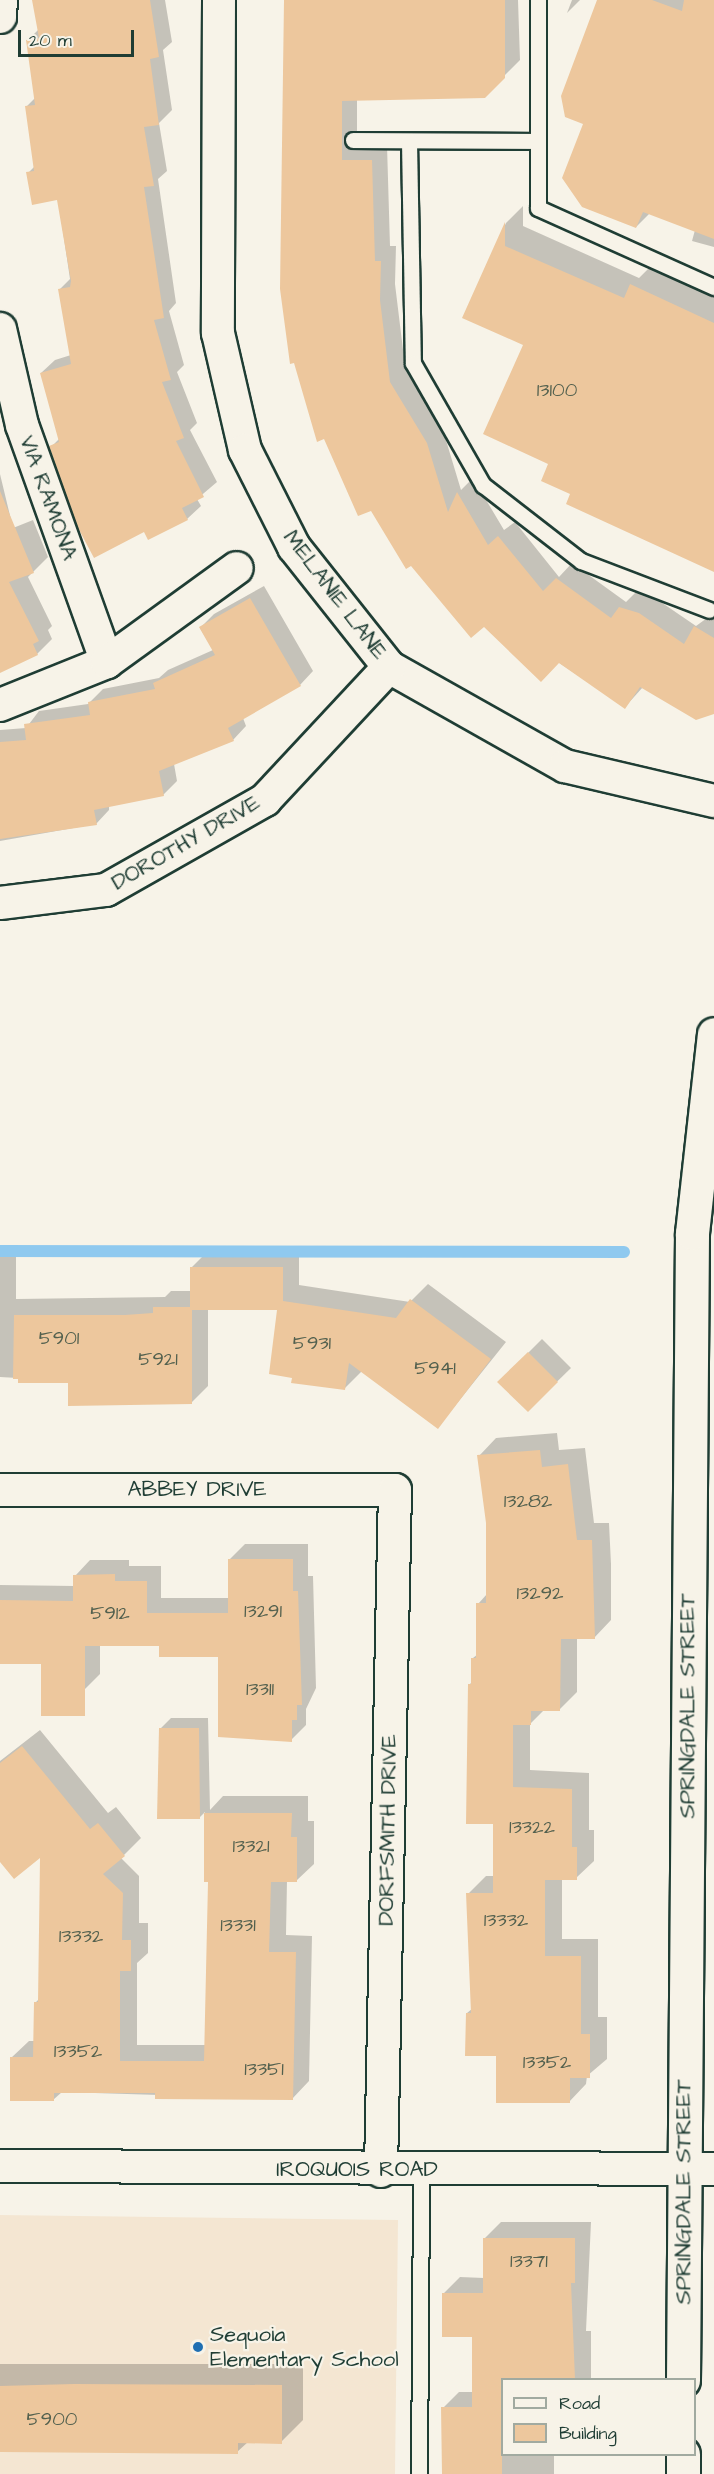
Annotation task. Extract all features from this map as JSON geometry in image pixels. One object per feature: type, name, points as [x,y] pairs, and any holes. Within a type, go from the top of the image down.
[{"type":"main road","name":"SPRINGDALE STREET","points":[[683,2378],[699,2168],[692,1233],[714,1034]]},
{"type":"main road","points":[[683,2456],[683,2474]]},
{"type":"street","points":[[0,17],[1,0]]},
{"type":"street","name":"MELANIE LANE","points":[[219,0],[218,333],[245,450],[294,547],[389,668],[565,765],[714,801]]},
{"type":"street","name":"VIA RAMONA","points":[[0,329],[22,425],[107,662]]},
{"type":"street","points":[[0,705],[107,662],[237,568]]},
{"type":"street","name":"DOROTHY DRIVE","points":[[0,903],[106,890],[264,800],[389,668]]},
{"type":"street","name":"ABBEY DRIVE","points":[[0,1490],[395,1490]]},
{"type":"street","name":"DORFSMITH DRIVE","points":[[381,2171],[395,1490]]},
{"type":"street","name":"IROQUOIS ROAD","points":[[0,2166],[381,2171],[699,2168]]},
{"type":"lane","points":[[538,0],[538,208],[714,287]]},
{"type":"lane","points":[[353,140],[538,141]]},
{"type":"lane","points":[[409,141],[413,363],[483,486],[581,561],[709,610]]},
{"type":"lane","points":[[419,2474],[421,2170]]},
{"type":"shaded area","name":"Sequoia Elementary School","points":[[0,2215],[398,2220],[395,2474],[0,2474]]},
{"type":"building","points":[[32,0],[150,0],[159,57],[150,59],[159,125],[144,127],[154,186],[144,187],[164,318],[154,320],[171,380],[162,382],[184,438],[176,441],[204,497],[182,508],[188,520],[148,540],[144,532],[94,558],[76,524],[49,446],[59,442],[40,373],[71,364],[58,289],[70,287],[71,281],[57,200],[32,205],[26,172],[34,171],[25,106],[35,105],[26,40],[39,38]]},
{"type":"building","points":[[284,0],[505,0],[505,78],[485,98],[342,101],[342,160],[372,160],[375,261],[381,261],[380,300],[390,382],[427,443],[448,512],[457,492],[488,545],[498,536],[543,591],[556,578],[611,618],[619,607],[639,613],[684,644],[694,626],[714,638],[714,714],[696,720],[640,687],[625,709],[559,663],[541,682],[484,627],[471,638],[411,566],[406,569],[371,511],[358,516],[324,439],[317,442],[294,363],[290,364],[280,289]]},
{"type":"building","points":[[597,0],[652,0],[682,11],[684,0],[714,0],[714,239],[643,212],[636,228],[582,207],[562,178],[583,124],[565,117],[561,96]]},
{"type":"building","points":[[505,222],[505,246],[624,298],[630,284],[714,323],[714,572],[566,504],[570,494],[541,481],[548,464],[483,434],[523,345],[462,318]]},
{"type":"building","points":[[0,491],[34,573],[9,582],[39,641],[33,644],[38,655],[0,673]]},
{"type":"building","points":[[250,598],[301,686],[228,728],[234,741],[159,771],[164,796],[94,810],[97,825],[0,839],[0,742],[26,740],[24,724],[90,715],[88,702],[155,689],[153,683],[215,655],[199,627]]},
{"type":"building","points":[[190,1267],[283,1267],[283,1301],[396,1318],[410,1299],[491,1359],[438,1429],[349,1363],[345,1390],[291,1383],[292,1378],[269,1374],[277,1310],[192,1310],[192,1404],[68,1406],[68,1383],[18,1383],[18,1379],[13,1379],[14,1315],[125,1315],[153,1313],[153,1307],[190,1307]]},
{"type":"building","points":[[528,1352],[558,1382],[528,1412],[497,1382]]},
{"type":"building","points":[[540,1450],[542,1467],[568,1464],[577,1540],[592,1540],[595,1639],[561,1639],[560,1711],[531,1711],[531,1725],[513,1725],[513,1787],[572,1789],[572,1847],[577,1847],[577,1880],[545,1880],[545,1956],[581,1956],[581,2034],[590,2034],[590,2078],[570,2078],[570,2103],[496,2103],[496,2056],[465,2056],[466,2013],[471,2013],[466,1893],[493,1893],[493,1824],[466,1824],[468,1684],[471,1684],[471,1658],[476,1658],[476,1603],[486,1603],[486,1523],[477,1455]]},
{"type":"building","points":[[228,1559],[293,1559],[293,1591],[298,1591],[302,1705],[297,1705],[297,1720],[292,1720],[292,1742],[218,1737],[218,1657],[159,1657],[159,1646],[85,1646],[85,1716],[41,1716],[41,1664],[0,1664],[0,1600],[73,1601],[73,1575],[115,1574],[115,1581],[147,1581],[147,1613],[228,1613]]},
{"type":"building","points":[[159,1728],[199,1728],[200,1819],[157,1819]]},
{"type":"building","points":[[22,1746],[90,1829],[98,1823],[125,1856],[103,1874],[123,1893],[122,1940],[131,1940],[131,1971],[120,1971],[120,2061],[204,2061],[208,1882],[204,1882],[204,1813],[292,1813],[291,1837],[297,1837],[297,1882],[271,1882],[269,1952],[296,1952],[293,2100],[155,2099],[155,2093],[54,2093],[54,2101],[10,2101],[10,2057],[33,2057],[34,2002],[38,2002],[40,1858],[14,1879],[0,1862],[0,1763]]},
{"type":"building","points":[[483,2238],[575,2238],[575,2283],[571,2283],[575,2378],[501,2378],[502,2474],[442,2474],[441,2407],[472,2407],[472,2337],[442,2337],[442,2293],[483,2293]]},
{"type":"building","points":[[282,2385],[282,2444],[238,2443],[238,2454],[0,2452],[0,2386]]},
{"type":"waterway","points":[[0,1251],[624,1252]]},
{"type":"place","name":"Sequoia Elementary School","points":[[198,2347]]}]
